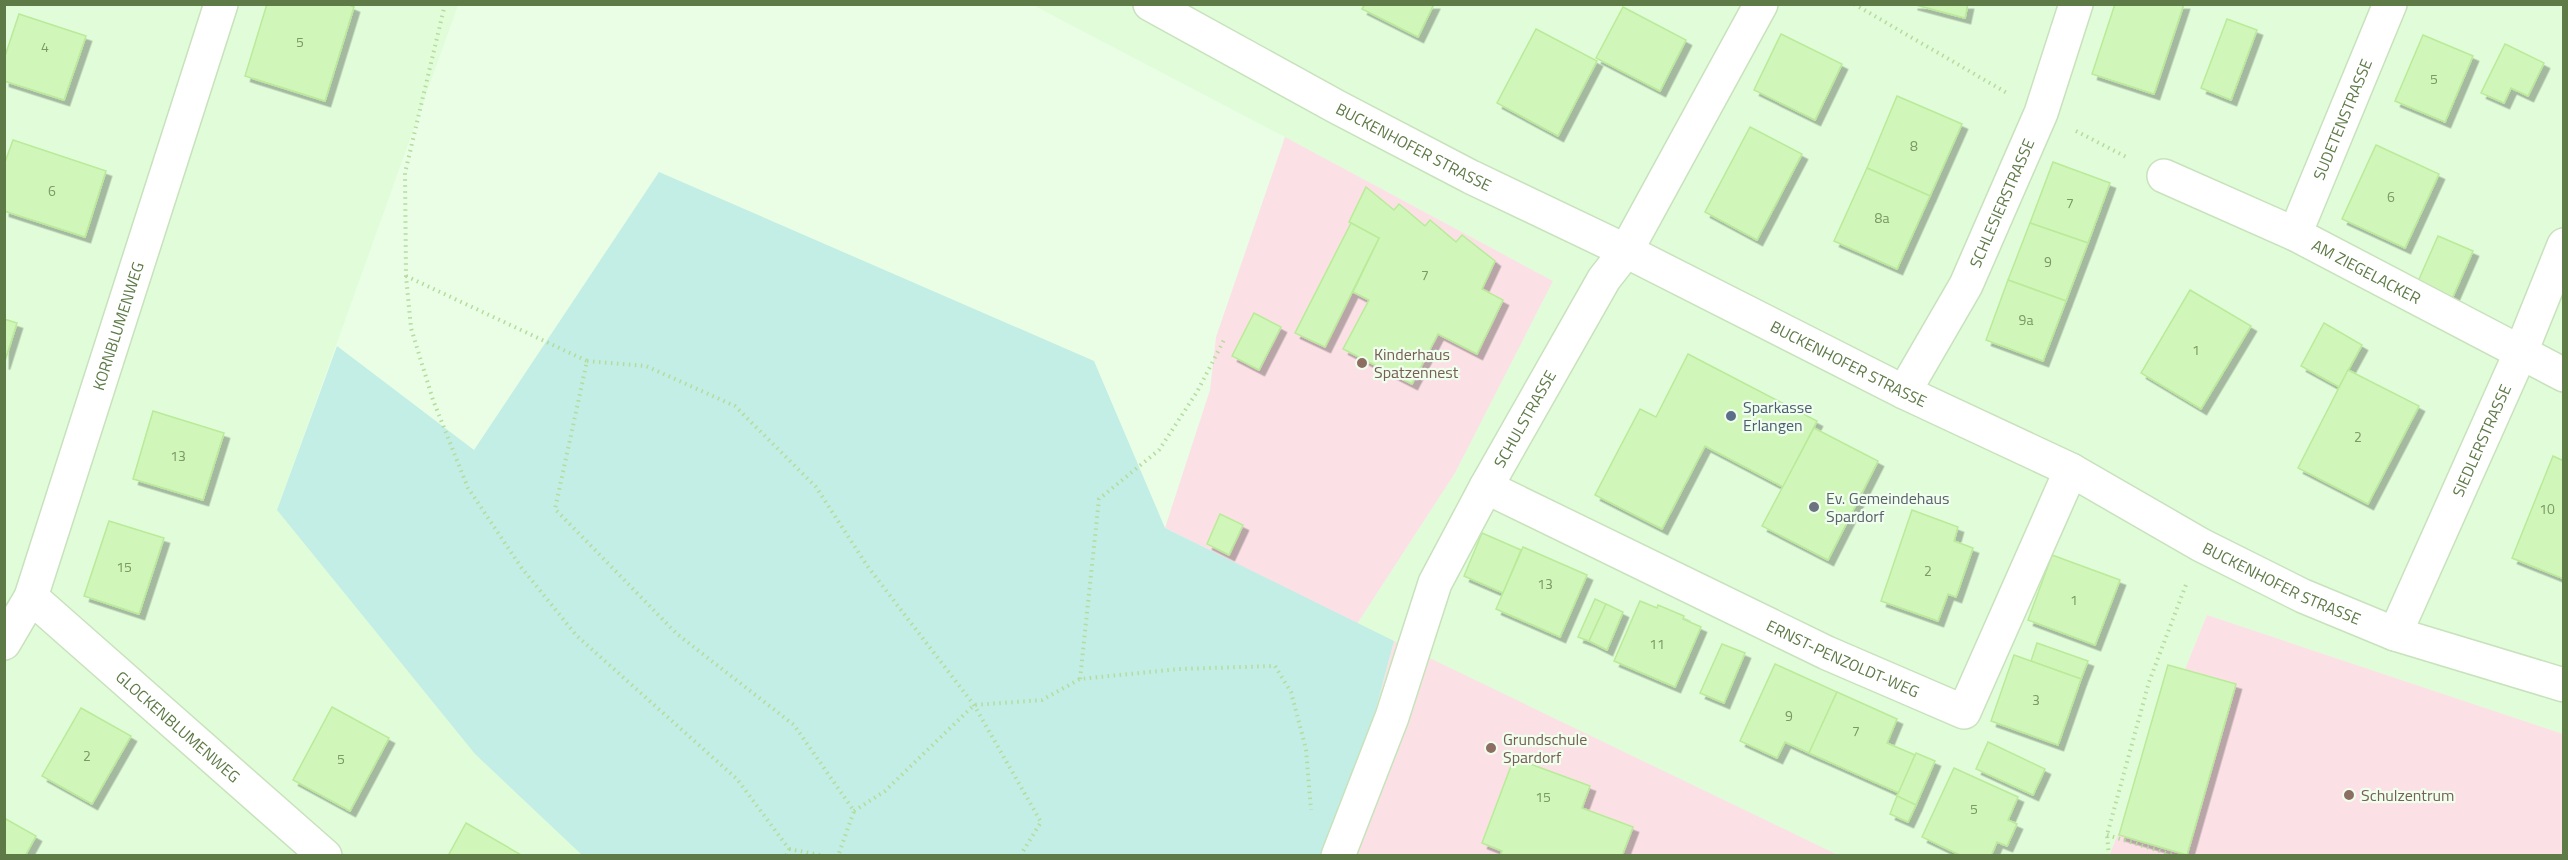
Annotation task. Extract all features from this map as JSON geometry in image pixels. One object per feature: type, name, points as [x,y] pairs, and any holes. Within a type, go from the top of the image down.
[{"type":"street","name":"KORNBLUMENWEG","points":[[4,643],[31,597],[221,4]]},
{"type":"street","name":"SCHULSTRASSE","points":[[1342,847],[1392,717],[1436,583],[1486,487],[1604,279],[1626,251],[1761,4]]},
{"type":"street","name":"SCHLESIERSTRASSE","points":[[1904,392],[1966,285],[2041,112],[2076,4]]},
{"type":"street","name":"SUDETENSTRASSE","points":[[2295,234],[2390,4]]},
{"type":"street","name":"BUCKENHOFER STRASSE","points":[[1151,5],[1471,177],[1626,251],[1904,392],[2071,470],[2201,545],[2303,596],[2395,634],[2564,685]]},
{"type":"street","name":"AM ZIEGELACKER","points":[[2164,176],[2295,234],[2520,354],[2564,375]]},
{"type":"street","name":"SIEDLERSTRASSE","points":[[2395,634],[2520,354],[2564,245]]},
{"type":"street","name":"ERNST-PENZOLDT-WEG","points":[[1486,487],[1827,654],[1964,712],[2071,470]]},
{"type":"street","name":"GLOCKENBLUMENWEG","points":[[31,597],[325,855]]},
{"type":"path","points":[[445,4],[405,173],[406,276],[411,328],[433,400],[468,488],[507,547],[576,635],[737,779],[789,849],[825,855]]},
{"type":"path","points":[[406,276],[587,361],[646,366],[735,406],[816,487],[868,567],[974,705],[1041,822],[1020,855]]},
{"type":"path","points":[[1080,679],[1099,499],[1159,450],[1197,392],[1225,338]]},
{"type":"path","points":[[587,361],[555,509],[677,634],[794,725],[854,811]]},
{"type":"path","points":[[2109,855],[2107,835],[2149,682],[2201,545]]},
{"type":"path","points":[[838,855],[854,811],[885,791],[974,705],[1041,700],[1080,679],[1179,669],[1275,666],[1291,692],[1306,748],[1312,821],[1342,847]]},
{"type":"path","points":[[2107,835],[2176,855]]},
{"type":"path","points":[[786,855],[789,849]]},
{"type":"shaded area","points":[[5,5],[458,5],[277,510],[475,754],[582,855],[5,856]]},
{"type":"shaded area","points":[[1033,5],[2563,5],[2563,734],[2207,615],[2109,855],[1838,855],[1357,624],[1455,473],[1553,281]]},
{"type":"shaded area","name":"Kinderhaus Spatzennest","points":[[1285,137],[1553,281],[1455,473],[1357,624],[1165,528],[1210,390],[1216,337]]},
{"type":"shaded area","points":[[659,172],[1094,361],[1165,528],[1394,641],[1337,855],[582,855],[475,754],[277,510],[337,346],[474,450]]},
{"type":"shaded area","name":"Schulzentrum","points":[[2207,615],[2563,734],[2563,855],[2109,856]]},
{"type":"shaded area","name":"Grundschule Spardorf","points":[[1394,641],[1838,855],[1337,856]]},
{"type":"building","points":[[267,4],[347,4],[354,7],[325,101],[245,76]]},
{"type":"building","points":[[1365,4],[1434,4],[1418,37],[1362,9]]},
{"type":"building","points":[[1912,4],[1968,4],[1965,18]]},
{"type":"building","points":[[2115,4],[2184,4],[2154,94],[2092,74]]},
{"type":"building","points":[[1623,7],[1686,40],[1660,91],[1596,58]]},
{"type":"building","points":[[19,14],[86,36],[64,100],[4,81],[4,59]]},
{"type":"building","points":[[2227,19],[2257,30],[2231,100],[2201,88]]},
{"type":"building","points":[[1536,29],[1597,61],[1558,136],[1497,103]]},
{"type":"building","points":[[1781,34],[1842,64],[1815,120],[1754,90]]},
{"type":"building","points":[[2423,35],[2473,56],[2445,122],[2395,101]]},
{"type":"building","points":[[2505,44],[2544,63],[2528,96],[2511,88],[2504,103],[2481,93]]},
{"type":"building","points":[[1897,96],[1962,124],[1930,196],[1867,168]]},
{"type":"building","points":[[1750,127],[1802,154],[1757,240],[1705,212]]},
{"type":"building","points":[[13,140],[106,171],[85,237],[4,211],[4,165]]},
{"type":"building","points":[[2376,145],[2439,174],[2405,248],[2342,219]]},
{"type":"building","points":[[2053,162],[2110,183],[2088,243],[2030,223]]},
{"type":"building","points":[[1867,168],[1930,196],[1897,269],[1834,241]]},
{"type":"building","points":[[1366,187],[1394,210],[1399,204],[1425,226],[1430,220],[1456,242],[1462,235],[1495,261],[1482,289],[1503,300],[1477,354],[1438,334],[1412,384],[1343,349],[1369,300],[1353,292],[1379,238],[1349,222]]},
{"type":"building","points":[[1351,223],[1379,238],[1325,347],[1295,333]]},
{"type":"building","points":[[2030,223],[2088,243],[2066,301],[2008,280]]},
{"type":"building","points":[[2438,236],[2473,251],[2451,301],[2416,286]]},
{"type":"building","points":[[2008,280],[2066,301],[2043,361],[1986,340]]},
{"type":"building","points":[[2190,290],[2251,326],[2201,409],[2141,373]]},
{"type":"building","points":[[1254,313],[1281,327],[1259,370],[1232,356]]},
{"type":"building","points":[[4,319],[17,323],[4,364]]},
{"type":"building","points":[[2324,323],[2362,345],[2339,387],[2301,366]]},
{"type":"building","points":[[1688,354],[1817,421],[1783,487],[1705,446],[1662,529],[1595,495],[1640,409],[1656,417]]},
{"type":"building","points":[[2348,370],[2419,406],[2368,504],[2298,468]]},
{"type":"building","points":[[153,411],[224,433],[203,500],[133,479]]},
{"type":"building","name":"Ev. Gemeindehaus Spardorf","points":[[1814,428],[1878,461],[1828,560],[1762,526]]},
{"type":"building","points":[[2553,456],[2564,461],[2564,579],[2512,558]]},
{"type":"building","points":[[1912,510],[1958,527],[1954,541],[1973,548],[1956,597],[1948,594],[1938,621],[1881,601]]},
{"type":"building","points":[[1220,514],[1243,525],[1229,555],[1207,544]]},
{"type":"building","points":[[109,521],[164,538],[139,614],[84,596]]},
{"type":"building","points":[[1482,533],[1521,550],[1503,593],[1464,576]]},
{"type":"building","points":[[1523,547],[1587,575],[1560,637],[1496,609]]},
{"type":"building","points":[[2052,555],[2120,580],[2095,645],[2028,620]]},
{"type":"building","points":[[1595,599],[1606,604],[1589,641],[1578,637]]},
{"type":"building","points":[[1640,601],[1657,608],[1658,605],[1684,616],[1683,619],[1701,627],[1675,687],[1614,661]]},
{"type":"building","points":[[1606,604],[1623,612],[1607,650],[1589,641]]},
{"type":"building","points":[[2037,643],[2088,661],[2081,679],[2031,661]]},
{"type":"building","points":[[1722,644],[1745,653],[1724,703],[1700,693]]},
{"type":"building","points":[[2014,655],[2081,679],[2058,745],[1991,721]]},
{"type":"building","points":[[1775,664],[1837,692],[1809,753],[1785,742],[1777,758],[1740,741]]},
{"type":"building","points":[[2168,665],[2236,684],[2187,855],[2119,835]]},
{"type":"building","points":[[1837,692],[1897,719],[1887,743],[1915,755],[1899,793],[1809,753]]},
{"type":"building","points":[[332,707],[389,738],[350,811],[293,780]]},
{"type":"building","points":[[81,708],[131,736],[92,804],[42,776]]},
{"type":"building","points":[[1988,742],[2045,769],[2033,795],[1976,769]]},
{"type":"building","points":[[1916,753],[1935,761],[1916,805],[1897,796]]},
{"type":"building","points":[[1514,758],[1590,786],[1582,808],[1633,827],[1622,856],[1500,856],[1502,851],[1482,843]]},
{"type":"building","points":[[1954,768],[2018,797],[2008,820],[2017,824],[2007,846],[1997,842],[1991,856],[1962,856],[1922,837]]},
{"type":"building","points":[[1897,796],[1916,805],[1908,822],[1890,814]]},
{"type":"building","points":[[4,818],[36,836],[25,856],[4,856]]},
{"type":"building","points":[[466,823],[523,856],[448,856]]},
{"type":"place","name":"Kinderhaus Spatzennest","points":[[1362,363]]},
{"type":"place","name":"Sparkasse Erlangen","points":[[1731,416]]},
{"type":"place","name":"Ev. Gemeindehaus Spardorf","points":[[1814,507]]},
{"type":"place","name":"Grundschule Spardorf","points":[[1491,748]]},
{"type":"place","name":"Schulzentrum","points":[[2349,795]]}]
